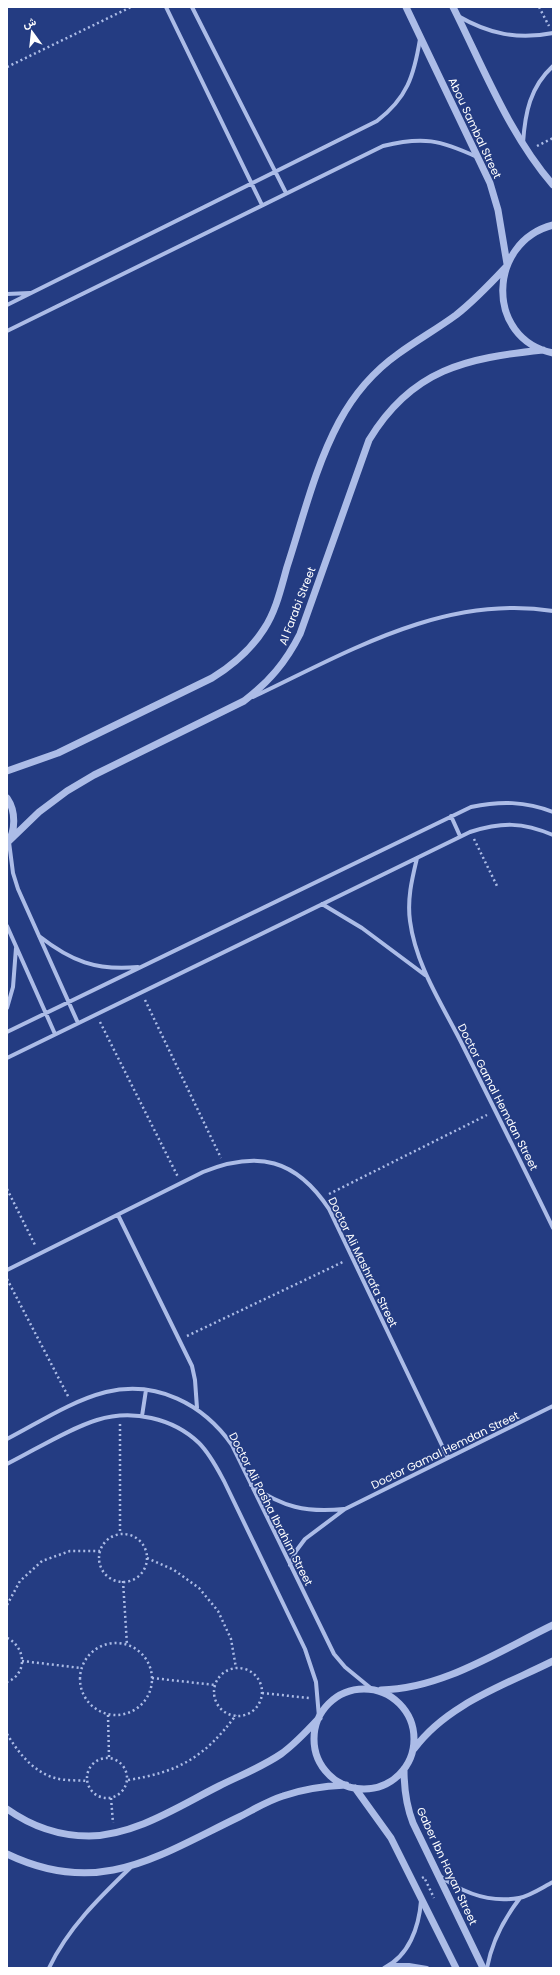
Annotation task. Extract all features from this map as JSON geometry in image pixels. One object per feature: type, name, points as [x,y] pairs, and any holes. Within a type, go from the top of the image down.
[{"type":"street","points":[[166,7],[262,205]]},
{"type":"street","points":[[192,7],[286,193]]},
{"type":"street","name":"Abou Sambal Street","points":[[406,7],[478,157],[498,210],[506,266]]},
{"type":"street","points":[[453,7],[523,144],[553,186]]},
{"type":"street","points":[[458,15],[481,28],[513,36],[533,36],[553,33]]},
{"type":"street","points":[[7,306],[353,135],[377,121],[393,109],[407,89],[414,72],[420,36]]},
{"type":"street","points":[[523,144],[528,106],[535,88],[553,66]]},
{"type":"street","points":[[7,332],[383,146],[405,140],[427,140],[449,144],[478,157]]},
{"type":"street","points":[[553,225],[543,228],[528,237],[516,249],[506,266],[502,283],[503,300],[508,316],[529,342],[548,352],[553,357]]},
{"type":"street","name":"Al Farabi Street","points":[[7,771],[58,753],[212,678],[233,665],[251,648],[265,628],[276,605],[316,477],[339,422],[355,397],[374,375],[397,355],[456,315],[506,266]]},
{"type":"street","points":[[7,294],[32,293]]},
{"type":"street","name":"Al Farabi Street","points":[[8,842],[39,812],[66,791],[94,775],[244,701],[262,688],[277,672],[290,654],[300,634],[369,440],[381,419],[397,401],[415,386],[436,374],[486,358],[548,352]]},
{"type":"street","points":[[244,701],[362,645],[397,630],[433,619],[467,611],[504,608],[553,611]]},
{"type":"street","points":[[7,798],[14,814],[14,827],[8,842],[13,873],[18,889],[78,1024]]},
{"type":"street","points":[[7,1032],[471,807],[493,802],[515,802],[537,806],[553,812]]},
{"type":"street","points":[[451,816],[460,836]]},
{"type":"street","points":[[7,1058],[460,836],[491,825],[513,824],[534,827],[553,835]]},
{"type":"street","name":"Doctor Gamal Hemdan Street","points":[[417,858],[409,900],[410,921],[426,975],[496,1110],[553,1228]]},
{"type":"street","name":"Doctor Gamal Hemdan Street","points":[[322,904],[362,928],[426,975]]},
{"type":"street","points":[[7,926],[55,1034]]},
{"type":"street","points":[[38,935],[56,949],[76,960],[97,967],[119,969],[142,966]]},
{"type":"street","points":[[7,1008],[13,987],[16,945]]},
{"type":"street","name":"Doctor Ali Mashrafa Street","points":[[7,1270],[181,1183],[224,1164],[247,1160],[270,1162],[285,1167],[299,1175],[321,1198],[336,1222],[448,1458]]},
{"type":"street","points":[[118,1215],[192,1366],[195,1380],[197,1408]]},
{"type":"street","points":[[142,1416],[146,1390]]},
{"type":"street","name":"Doctor Ali Pasha Ibrahim Street","points":[[7,1439],[73,1405],[106,1392],[146,1390],[173,1396],[197,1408],[222,1431],[232,1445],[334,1654],[345,1667],[375,1690]]},
{"type":"street","name":"Doctor Gamal Hemdan Street","points":[[290,1565],[296,1551],[305,1539],[344,1509],[553,1406]]},
{"type":"street","points":[[7,1464],[97,1420],[120,1415],[142,1416],[163,1421],[182,1430],[199,1443],[212,1460],[312,1665],[318,1699],[319,1717],[315,1731],[314,1744],[318,1758],[329,1774],[346,1785],[355,1788],[369,1788],[382,1785],[394,1779],[404,1770],[413,1751],[424,1735],[440,1721],[457,1709],[553,1661]]},
{"type":"street","name":"Doctor Gamal Hemdan Street","points":[[251,1484],[267,1496],[305,1510],[325,1511],[344,1509]]},
{"type":"street","points":[[7,1809],[18,1817],[41,1828],[65,1834],[90,1836],[114,1834],[138,1826],[281,1754],[294,1744],[319,1717],[326,1706],[336,1698],[348,1692],[360,1689],[409,1689],[439,1680],[553,1625]]},
{"type":"street","points":[[375,1690],[389,1695],[400,1703],[407,1714],[412,1725],[414,1738],[413,1751]]},
{"type":"street","name":"Gaber Ibn Hayan Street","points":[[404,1770],[404,1790],[407,1807],[438,1875],[484,1968]]},
{"type":"street","points":[[7,1854],[31,1864],[55,1871],[86,1874],[106,1873],[130,1868],[154,1858],[282,1796],[323,1786],[346,1785]]},
{"type":"street","points":[[355,1788],[391,1838],[456,1968]]},
{"type":"street","points":[[49,1968],[78,1923],[95,1901],[130,1868]]},
{"type":"street","points":[[438,1875],[456,1888],[476,1896],[498,1899],[520,1898],[553,1882]]},
{"type":"street","points":[[487,1968],[490,1953],[497,1933],[507,1915],[520,1898]]},
{"type":"street","points":[[384,1968],[390,1965],[404,1952],[414,1935],[420,1917],[422,1899]]},
{"type":"street","points":[[390,1965],[409,1965],[427,1968]]},
{"type":"path","points":[[7,67],[131,7]]},
{"type":"path","points":[[539,7],[553,33]]},
{"type":"path","points":[[528,151],[553,138]]},
{"type":"path","points":[[470,832],[498,888]]},
{"type":"path","points":[[141,992],[224,1164]]},
{"type":"path","points":[[97,1014],[181,1183]]},
{"type":"path","points":[[321,1198],[496,1110]]},
{"type":"path","points":[[7,1189],[39,1254]]},
{"type":"path","points":[[179,1340],[353,1258]]},
{"type":"path","points":[[7,1279],[73,1405]]},
{"type":"path","points":[[120,1415],[120,1534]]},
{"type":"path","points":[[120,1534],[127,1534],[139,1540],[143,1545],[147,1558],[143,1570],[139,1575],[123,1582],[111,1578],[102,1569],[99,1557],[100,1551],[108,1539],[120,1534]]},
{"type":"path","points":[[7,1605],[20,1581],[42,1561],[70,1551],[100,1551]]},
{"type":"path","points":[[147,1558],[174,1570],[199,1588],[218,1611],[231,1639],[236,1668]]},
{"type":"path","points":[[123,1582],[127,1645]]},
{"type":"path","points":[[7,1638],[17,1645],[22,1660],[19,1673],[7,1682]]},
{"type":"path","points":[[111,1643],[127,1645],[135,1649],[147,1661],[152,1678],[149,1694],[139,1707],[125,1715],[108,1715],[94,1709],[84,1698],[79,1683],[81,1668],[89,1654],[99,1647],[111,1643]]},
{"type":"path","points":[[22,1660],[81,1668]]},
{"type":"path","points":[[236,1668],[243,1669],[255,1675],[259,1680],[262,1694],[256,1707],[251,1712],[244,1715],[236,1715],[223,1711],[218,1706],[214,1692],[215,1685],[223,1673],[236,1668]]},
{"type":"path","points":[[152,1678],[215,1685]]},
{"type":"path","points":[[262,1694],[318,1699]]},
{"type":"path","points":[[108,1715],[109,1757]]},
{"type":"path","points":[[128,1780],[154,1776],[178,1767],[201,1754],[220,1736],[236,1715]]},
{"type":"path","points":[[7,1734],[18,1751],[34,1767],[55,1778],[87,1781]]},
{"type":"path","points":[[109,1757],[121,1763],[125,1767],[128,1780],[122,1792],[111,1798],[98,1796],[93,1793],[87,1781],[89,1769],[92,1764],[103,1758],[109,1757]]},
{"type":"path","points":[[111,1798],[114,1834]]}]
